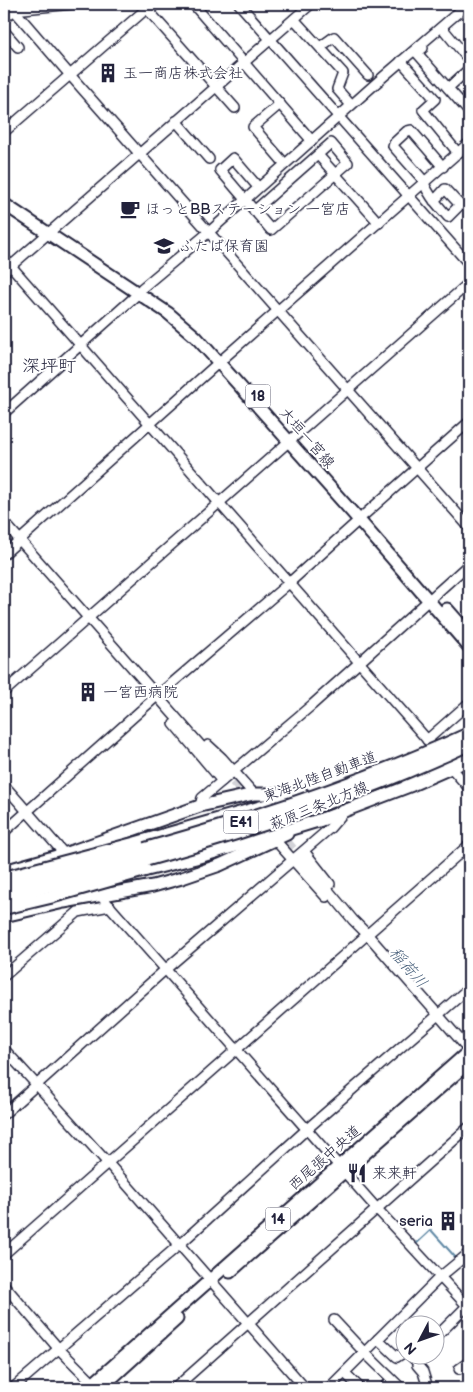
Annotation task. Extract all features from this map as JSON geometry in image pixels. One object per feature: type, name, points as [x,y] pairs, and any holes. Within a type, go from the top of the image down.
[{"type":"highway","name":"東海北陸自動車道","points":[[4,887],[164,845],[253,818],[374,775],[469,734]]},
{"type":"highway","name":"東海北陸自動車道","points":[[4,898],[256,828],[356,792],[469,744]]},
{"type":"highway","points":[[4,878],[136,843],[266,804],[312,794]]},
{"type":"highway","points":[[4,908],[194,858],[326,818]]},
{"type":"main road","name":"大垣一宮線","points":[[4,197],[50,231]]},
{"type":"main road","name":"大垣一宮線","points":[[4,204],[50,231],[141,290],[222,360],[432,598],[469,647]]},
{"type":"main road","name":"大垣一宮線","points":[[432,598],[469,634]]},
{"type":"main road","name":"萩原三条北方線","points":[[4,916],[64,902],[153,886],[220,865],[449,765],[469,751]]},
{"type":"main road","name":"萩原三条北方線","points":[[4,871],[64,854],[200,806],[254,794],[312,794],[387,783],[469,760]]},
{"type":"main road","name":"西尾張中央道","points":[[342,1169],[469,1050]]},
{"type":"main road","name":"西尾張中央道","points":[[94,1387],[342,1169],[469,1062]]},
{"type":"street","points":[[4,18],[13,7],[72,4]]},
{"type":"street","points":[[193,4],[312,140]]},
{"type":"street","points":[[239,4],[338,117],[432,230]]},
{"type":"street","points":[[7,269],[311,4]]},
{"type":"street","points":[[468,5],[444,30],[417,53],[469,112]]},
{"type":"street","points":[[4,413],[244,199],[401,61],[468,5]]},
{"type":"street","points":[[4,132],[150,6],[215,87],[235,108]]},
{"type":"street","points":[[13,7],[139,153],[469,527]]},
{"type":"street","points":[[294,19],[342,73],[337,89],[351,105]]},
{"type":"street","points":[[444,30],[469,60]]},
{"type":"street","points":[[4,31],[18,47]]},
{"type":"street","points":[[320,47],[334,37],[368,75]]},
{"type":"street","points":[[401,61],[435,99],[422,110],[458,153]]},
{"type":"street","points":[[448,88],[469,69]]},
{"type":"street","points":[[280,104],[253,127],[285,164]]},
{"type":"street","points":[[176,121],[209,159]]},
{"type":"street","points":[[434,201],[428,194],[425,183],[393,146],[394,142],[410,130],[443,167]]},
{"type":"street","points":[[254,211],[331,143],[348,163],[271,230],[254,211],[220,170],[233,158],[258,187]]},
{"type":"street","points":[[4,554],[469,143]]},
{"type":"street","points":[[318,154],[379,223]]},
{"type":"street","points":[[407,198],[469,264]]},
{"type":"street","points":[[4,258],[7,269],[80,345],[469,788]]},
{"type":"street","points":[[4,692],[469,283]]},
{"type":"street","points":[[4,832],[157,696],[289,583],[469,422]]},
{"type":"street","points":[[4,522],[157,696],[183,719],[227,774]]},
{"type":"street","points":[[200,806],[202,798],[227,774],[312,705],[469,564]]},
{"type":"street","points":[[157,696],[172,721],[227,774],[254,794]]},
{"type":"street","points":[[427,740],[469,703]]},
{"type":"street","points":[[4,785],[378,1210],[468,1307],[446,1328]]},
{"type":"street","points":[[4,1114],[166,969],[300,857],[345,811]]},
{"type":"street","points":[[275,840],[317,866],[351,908],[367,934],[469,1050]]},
{"type":"street","points":[[4,1254],[469,844]]},
{"type":"street","points":[[300,857],[342,915],[367,934]]},
{"type":"street","points":[[64,902],[74,914]]},
{"type":"street","points":[[4,976],[74,914],[87,909],[110,906]]},
{"type":"street","points":[[13,1388],[179,1245],[307,1129],[469,988]]},
{"type":"street","points":[[4,1049],[107,1162],[305,1388]]},
{"type":"street","points":[[175,1388],[378,1210],[469,1127]]},
{"type":"street","points":[[329,1388],[440,1277],[469,1253]]},
{"type":"street","points":[[4,1285],[94,1387]]},
{"type":"street","points":[[334,1320],[401,1388]]},
{"type":"street","points":[[378,1339],[396,1356]]},
{"type":"street","points":[[460,1369],[469,1362]]},
{"type":"street","points":[[417,1364],[424,1372],[427,1387]]},
{"type":"street","points":[[345,1373],[360,1388]]},
{"type":"street","points":[[384,1388],[392,1380]]},
{"type":"waterway","points":[[416,1244],[431,1230],[456,1258]]},
{"type":"waterway","points":[[462,1264],[469,1270]]},
{"type":"tunnel","points":[[224,772],[259,811]]},
{"type":"tunnel","points":[[278,832],[303,860]]},
{"type":"place","name":"玉一商店株式会社","points":[[108,73]]},
{"type":"place","name":"ほっとBBステーション 一宮店","points":[[130,209]]},
{"type":"place","name":"ふたば保育園","points":[[164,246]]},
{"type":"place","name":"一宮西病院","points":[[88,692]]},
{"type":"place","name":"来来軒","points":[[357,1173]]},
{"type":"place","name":"seria","points":[[448,1221]]},
{"type":"district","name":"深坪町","points":[[49,366]]},
{"type":"water label","name":"稲荷川","points":[[408,968]]}]
